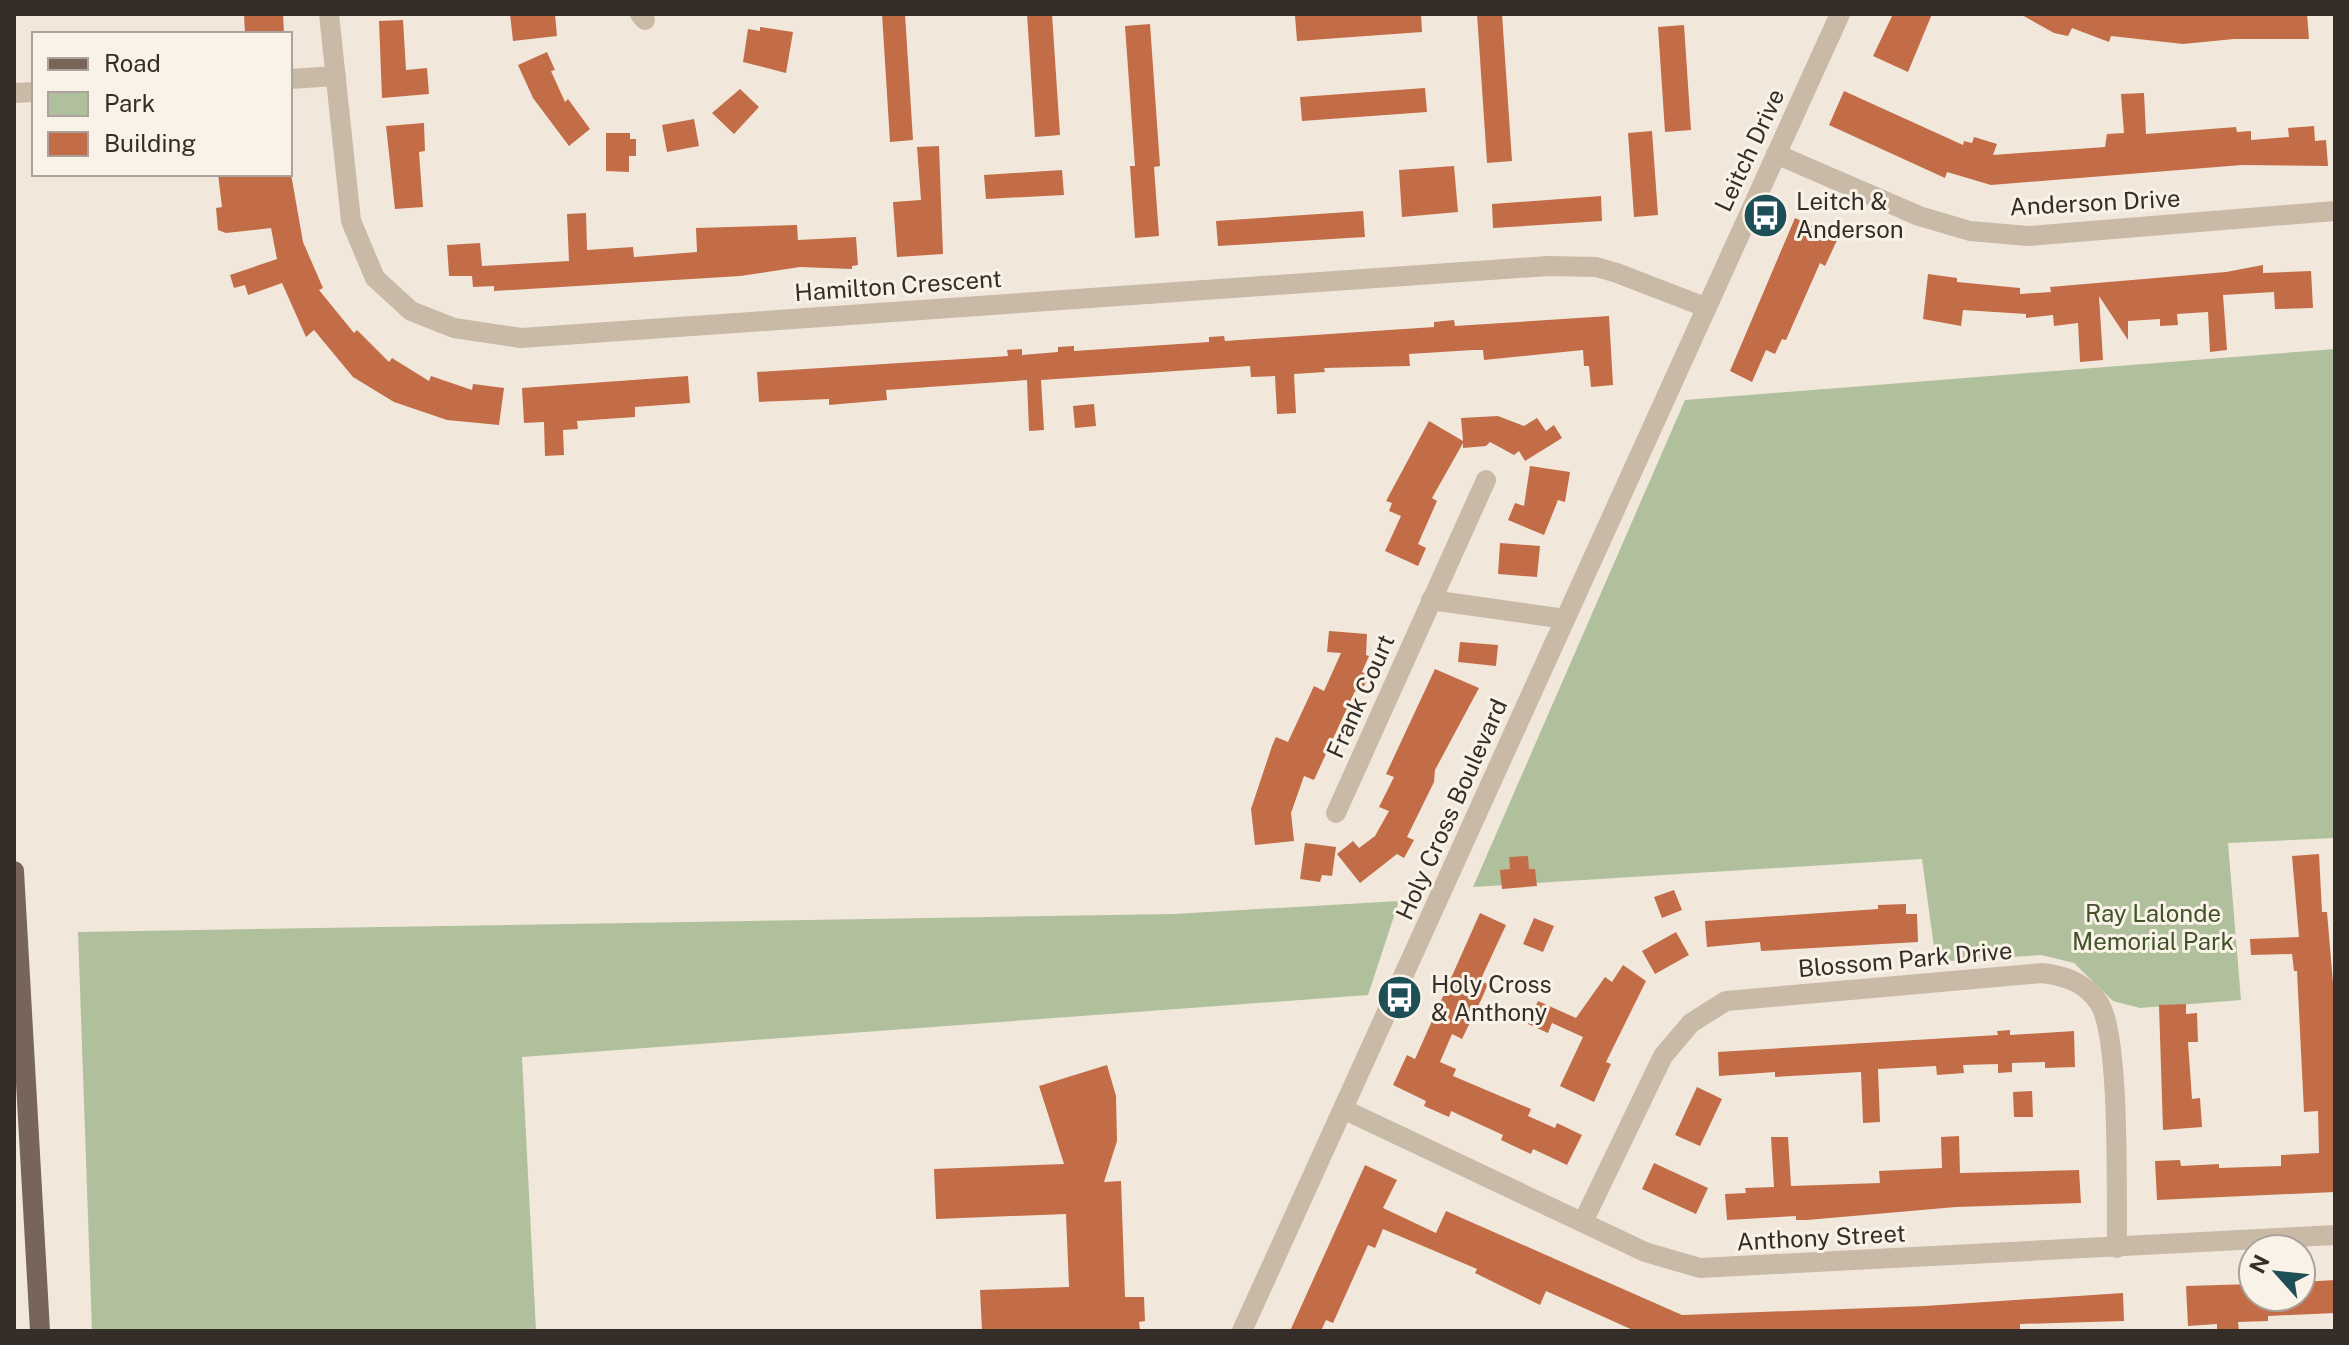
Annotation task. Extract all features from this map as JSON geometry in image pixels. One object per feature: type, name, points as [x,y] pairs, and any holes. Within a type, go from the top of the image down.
[{"type":"main road","points":[[14,871],[40,1331]]},
{"type":"street","name":"Hamilton Crescent","points":[[329,14],[351,221],[375,278],[411,311],[454,328],[521,338],[1548,266],[1596,267],[1705,307]]},
{"type":"street","name":"Leitch Drive","points":[[1705,307],[1840,14]]},
{"type":"street","points":[[292,79],[336,76]]},
{"type":"street","name":"Anderson Drive","points":[[1776,154],[1919,216],[1970,231],[2028,236],[2335,211]]},
{"type":"street","name":"Holy Cross Boulevard","points":[[1242,1331],[1705,307]]},
{"type":"street","name":"Frank Court","points":[[1336,813],[1486,480]]},
{"type":"street","points":[[1431,600],[1565,619]]},
{"type":"street","name":"Blossom Park Drive","points":[[1583,1222],[1663,1056],[1691,1023],[1726,1001],[2042,973],[2071,977],[2100,1003],[2112,1042],[2117,1248]]},
{"type":"street","name":"Anthony Street","points":[[1343,1109],[1645,1252],[1700,1268],[2335,1235]]},
{"type":"green space","name":"Ray Lalonde Memorial Park","points":[[2335,349],[2335,838],[2228,843],[2241,1000],[2140,1008],[2113,1001],[2074,963],[2041,955],[1936,962],[1922,859],[1473,887],[1685,400]]},
{"type":"green space","points":[[1399,901],[1368,995],[522,1057],[536,1331],[92,1331],[78,932],[1174,914]]},
{"type":"building","points":[[244,14],[283,14],[284,32],[245,32]]},
{"type":"building","points":[[510,14],[555,14],[557,36],[513,41]]},
{"type":"building","points":[[882,14],[905,14],[913,140],[890,142]]},
{"type":"building","points":[[1027,14],[1052,14],[1060,135],[1035,137]]},
{"type":"building","points":[[1421,14],[1422,32],[1297,41],[1295,16]]},
{"type":"building","points":[[1477,14],[1502,14],[1512,161],[1487,163]]},
{"type":"building","points":[[1893,14],[1932,14],[1908,72],[1873,56]]},
{"type":"building","points":[[2020,14],[2307,14],[2309,39],[2234,39],[2183,44],[2111,36],[2109,42],[2072,28],[2068,36],[2054,33]]},
{"type":"building","points":[[403,20],[406,70],[427,68],[429,94],[382,98],[379,21]]},
{"type":"building","points":[[1150,24],[1160,166],[1154,167],[1159,236],[1135,238],[1130,166],[1135,166],[1125,26]]},
{"type":"building","points":[[1684,25],[1691,130],[1665,132],[1658,27]]},
{"type":"building","points":[[760,27],[793,32],[786,73],[743,62],[748,29],[760,31]]},
{"type":"building","points":[[547,52],[555,70],[551,71],[565,102],[568,99],[590,129],[569,146],[533,98],[518,65]]},
{"type":"building","points":[[1425,88],[1427,112],[1302,121],[1300,97]]},
{"type":"building","points":[[740,89],[759,107],[734,134],[712,113]]},
{"type":"building","points":[[1844,91],[1963,145],[1964,141],[1972,143],[1974,137],[1997,144],[1993,155],[2105,147],[2107,134],[2124,133],[2121,94],[2144,93],[2146,134],[2236,127],[2237,132],[2251,131],[2251,140],[2289,137],[2288,128],[2314,126],[2315,141],[2326,140],[2328,166],[2242,165],[1991,185],[1947,172],[1945,178],[1829,125]]},
{"type":"building","points":[[694,119],[699,146],[667,152],[662,125]]},
{"type":"building","points":[[424,123],[425,151],[419,152],[423,207],[395,209],[386,126]]},
{"type":"building","points":[[1652,131],[1658,215],[1634,217],[1628,133]]},
{"type":"building","points":[[606,133],[630,133],[630,139],[636,139],[636,156],[629,156],[629,172],[606,171]]},
{"type":"building","points":[[939,146],[943,254],[897,257],[893,202],[921,200],[917,147]]},
{"type":"building","points":[[1454,166],[1458,212],[1402,217],[1399,170]]},
{"type":"building","points":[[1062,170],[1064,195],[986,199],[984,175]]},
{"type":"building","points":[[218,176],[291,176],[303,242],[323,288],[319,290],[354,333],[357,330],[389,362],[392,358],[429,381],[431,376],[472,390],[473,384],[504,388],[499,425],[447,420],[394,402],[353,377],[314,330],[306,337],[282,283],[248,295],[245,285],[234,288],[230,275],[277,259],[271,228],[226,233],[218,230],[216,208],[222,207]]},
{"type":"building","points":[[1601,196],[1602,221],[1493,228],[1492,204]]},
{"type":"building","points":[[1363,211],[1365,237],[1218,246],[1216,221]]},
{"type":"building","points":[[586,213],[587,250],[633,247],[634,257],[697,252],[696,228],[797,225],[798,240],[856,237],[858,265],[852,266],[852,269],[800,267],[740,276],[494,291],[494,286],[473,287],[472,276],[449,276],[447,245],[480,243],[482,266],[569,261],[567,214]]},
{"type":"building","points":[[1795,218],[1838,238],[1825,266],[1820,263],[1786,340],[1782,339],[1775,354],[1766,350],[1752,382],[1730,371]]},
{"type":"building","points":[[2263,265],[2263,273],[2311,271],[2313,308],[2275,309],[2274,292],[2223,295],[2227,350],[2210,352],[2208,312],[2177,314],[2178,325],[2160,326],[2160,319],[2128,321],[2128,340],[2099,296],[2103,360],[2080,362],[2078,323],[2054,326],[2053,315],[2026,318],[2026,314],[1963,310],[1961,326],[1923,319],[1928,274],[1957,278],[1957,282],[2020,288],[2020,294],[2051,292],[2050,287],[2226,272]]},
{"type":"building","points":[[1609,316],[1613,385],[1591,387],[1589,366],[1584,366],[1583,350],[1484,360],[1483,350],[1473,350],[1409,354],[1410,366],[1324,368],[1325,372],[1294,374],[1296,413],[1277,414],[1275,376],[1251,377],[1250,366],[1041,380],[1044,430],[1029,431],[1027,380],[886,390],[887,400],[829,405],[829,399],[759,402],[757,372],[1008,356],[1007,350],[1022,349],[1022,355],[1058,352],[1058,347],[1074,346],[1074,351],[1209,342],[1209,337],[1224,336],[1225,341],[1434,327],[1434,322],[1454,320],[1455,326]]},
{"type":"building","points":[[688,376],[690,403],[635,407],[635,417],[577,421],[578,429],[563,430],[564,455],[545,456],[544,422],[524,423],[522,388]]},
{"type":"building","points":[[1094,404],[1096,426],[1075,428],[1073,406]]},
{"type":"building","points":[[1498,416],[1524,426],[1537,418],[1546,431],[1554,425],[1562,438],[1525,461],[1519,451],[1514,455],[1490,442],[1486,446],[1463,448],[1463,443],[1432,498],[1437,501],[1418,544],[1426,548],[1418,566],[1385,551],[1401,516],[1389,511],[1392,503],[1386,501],[1429,421],[1463,441],[1461,418]]},
{"type":"building","points":[[1530,466],[1570,472],[1565,502],[1558,500],[1544,535],[1508,520],[1515,503],[1524,506]]},
{"type":"building","points":[[1500,543],[1540,546],[1537,577],[1498,574]]},
{"type":"building","points":[[1329,631],[1367,634],[1366,655],[1369,656],[1362,672],[1369,675],[1361,693],[1355,691],[1314,780],[1304,776],[1291,813],[1294,841],[1255,845],[1251,809],[1276,737],[1288,742],[1314,686],[1324,691],[1341,653],[1327,652]]},
{"type":"building","points":[[1460,642],[1498,645],[1496,666],[1458,662]]},
{"type":"building","points":[[1435,669],[1479,688],[1435,770],[1434,782],[1407,837],[1414,840],[1404,858],[1397,854],[1360,883],[1337,854],[1353,841],[1359,848],[1375,836],[1389,811],[1379,807],[1394,777],[1386,774]]},
{"type":"building","points":[[1305,843],[1336,847],[1332,876],[1322,875],[1320,882],[1300,879]]},
{"type":"building","points":[[2319,854],[2322,912],[2327,912],[2333,983],[2335,1192],[2157,1200],[2155,1161],[2180,1160],[2181,1166],[2219,1164],[2219,1168],[2281,1166],[2281,1155],[2319,1153],[2318,1111],[2304,1112],[2297,971],[2294,971],[2292,954],[2251,955],[2250,939],[2299,937],[2292,856]]},
{"type":"building","points":[[1528,856],[1529,869],[1535,869],[1537,886],[1502,889],[1500,870],[1510,869],[1509,857]]},
{"type":"building","points":[[1674,890],[1682,910],[1662,918],[1654,897]]},
{"type":"building","points":[[1906,904],[1906,914],[1917,914],[1918,942],[1761,951],[1760,942],[1707,947],[1705,921],[1878,909],[1878,905]]},
{"type":"building","points":[[1480,913],[1506,925],[1480,981],[1488,984],[1482,998],[1462,1039],[1452,1034],[1440,1062],[1456,1069],[1453,1076],[1531,1109],[1528,1116],[1555,1128],[1557,1123],[1582,1135],[1567,1165],[1533,1149],[1531,1154],[1501,1140],[1503,1135],[1451,1111],[1449,1117],[1424,1106],[1426,1101],[1393,1085],[1407,1055],[1415,1059]]},
{"type":"building","points":[[1534,918],[1554,926],[1543,952],[1523,944]]},
{"type":"building","points":[[1676,932],[1689,955],[1655,974],[1642,951]]},
{"type":"building","points":[[1623,965],[1646,981],[1606,1062],[1611,1064],[1594,1102],[1560,1086],[1583,1037],[1552,1023],[1548,1033],[1528,1024],[1538,1001],[1576,1018],[1605,977],[1612,982]]},
{"type":"building","points":[[2186,1004],[2186,1014],[2197,1013],[2198,1042],[2188,1042],[2192,1099],[2200,1098],[2202,1127],[2163,1130],[2159,1005]]},
{"type":"building","points":[[2010,1030],[2010,1035],[2074,1031],[2075,1067],[2045,1068],[2045,1062],[2012,1063],[2012,1072],[1998,1073],[1998,1064],[1963,1065],[1964,1073],[1937,1075],[1936,1066],[1878,1069],[1880,1122],[1863,1123],[1861,1072],[1775,1077],[1775,1072],[1719,1076],[1718,1052],[1998,1035],[1997,1031]]},
{"type":"building","points":[[1107,1065],[1116,1096],[1117,1141],[1104,1182],[1121,1181],[1125,1297],[1144,1297],[1145,1321],[1139,1322],[1140,1331],[982,1331],[980,1290],[1069,1287],[1066,1214],[936,1219],[934,1169],[1064,1164],[1039,1086]]},
{"type":"building","points":[[1697,1087],[1722,1099],[1700,1146],[1675,1135]]},
{"type":"building","points":[[2032,1091],[2033,1117],[2014,1117],[2013,1092]]},
{"type":"building","points":[[1959,1136],[1960,1173],[2079,1170],[2081,1203],[1956,1207],[1807,1220],[1796,1220],[1796,1216],[1727,1220],[1725,1194],[1746,1193],[1745,1188],[1774,1187],[1771,1137],[1788,1137],[1791,1186],[1880,1183],[1879,1171],[1942,1168],[1941,1137]]},
{"type":"building","points":[[1654,1163],[1708,1188],[1696,1214],[1642,1189]]},
{"type":"building","points":[[1365,1165],[1397,1180],[1383,1208],[1436,1233],[1446,1211],[1682,1315],[1925,1306],[2123,1293],[2124,1321],[2020,1324],[2020,1331],[1635,1331],[1546,1291],[1540,1305],[1475,1273],[1477,1269],[1383,1229],[1375,1248],[1368,1245],[1333,1323],[1326,1320],[1321,1331],[1290,1331]]},
{"type":"building","points":[[2335,1280],[2335,1313],[2268,1316],[2268,1321],[2238,1322],[2239,1331],[2217,1331],[2217,1324],[2188,1326],[2186,1286],[2237,1284],[2237,1313],[2317,1313],[2317,1281]]},
{"type":"place","name":"Leitch & Anderson","points":[[1765,215]]},
{"type":"place","name":"Holy Cross & Anthony","points":[[1400,998]]}]
